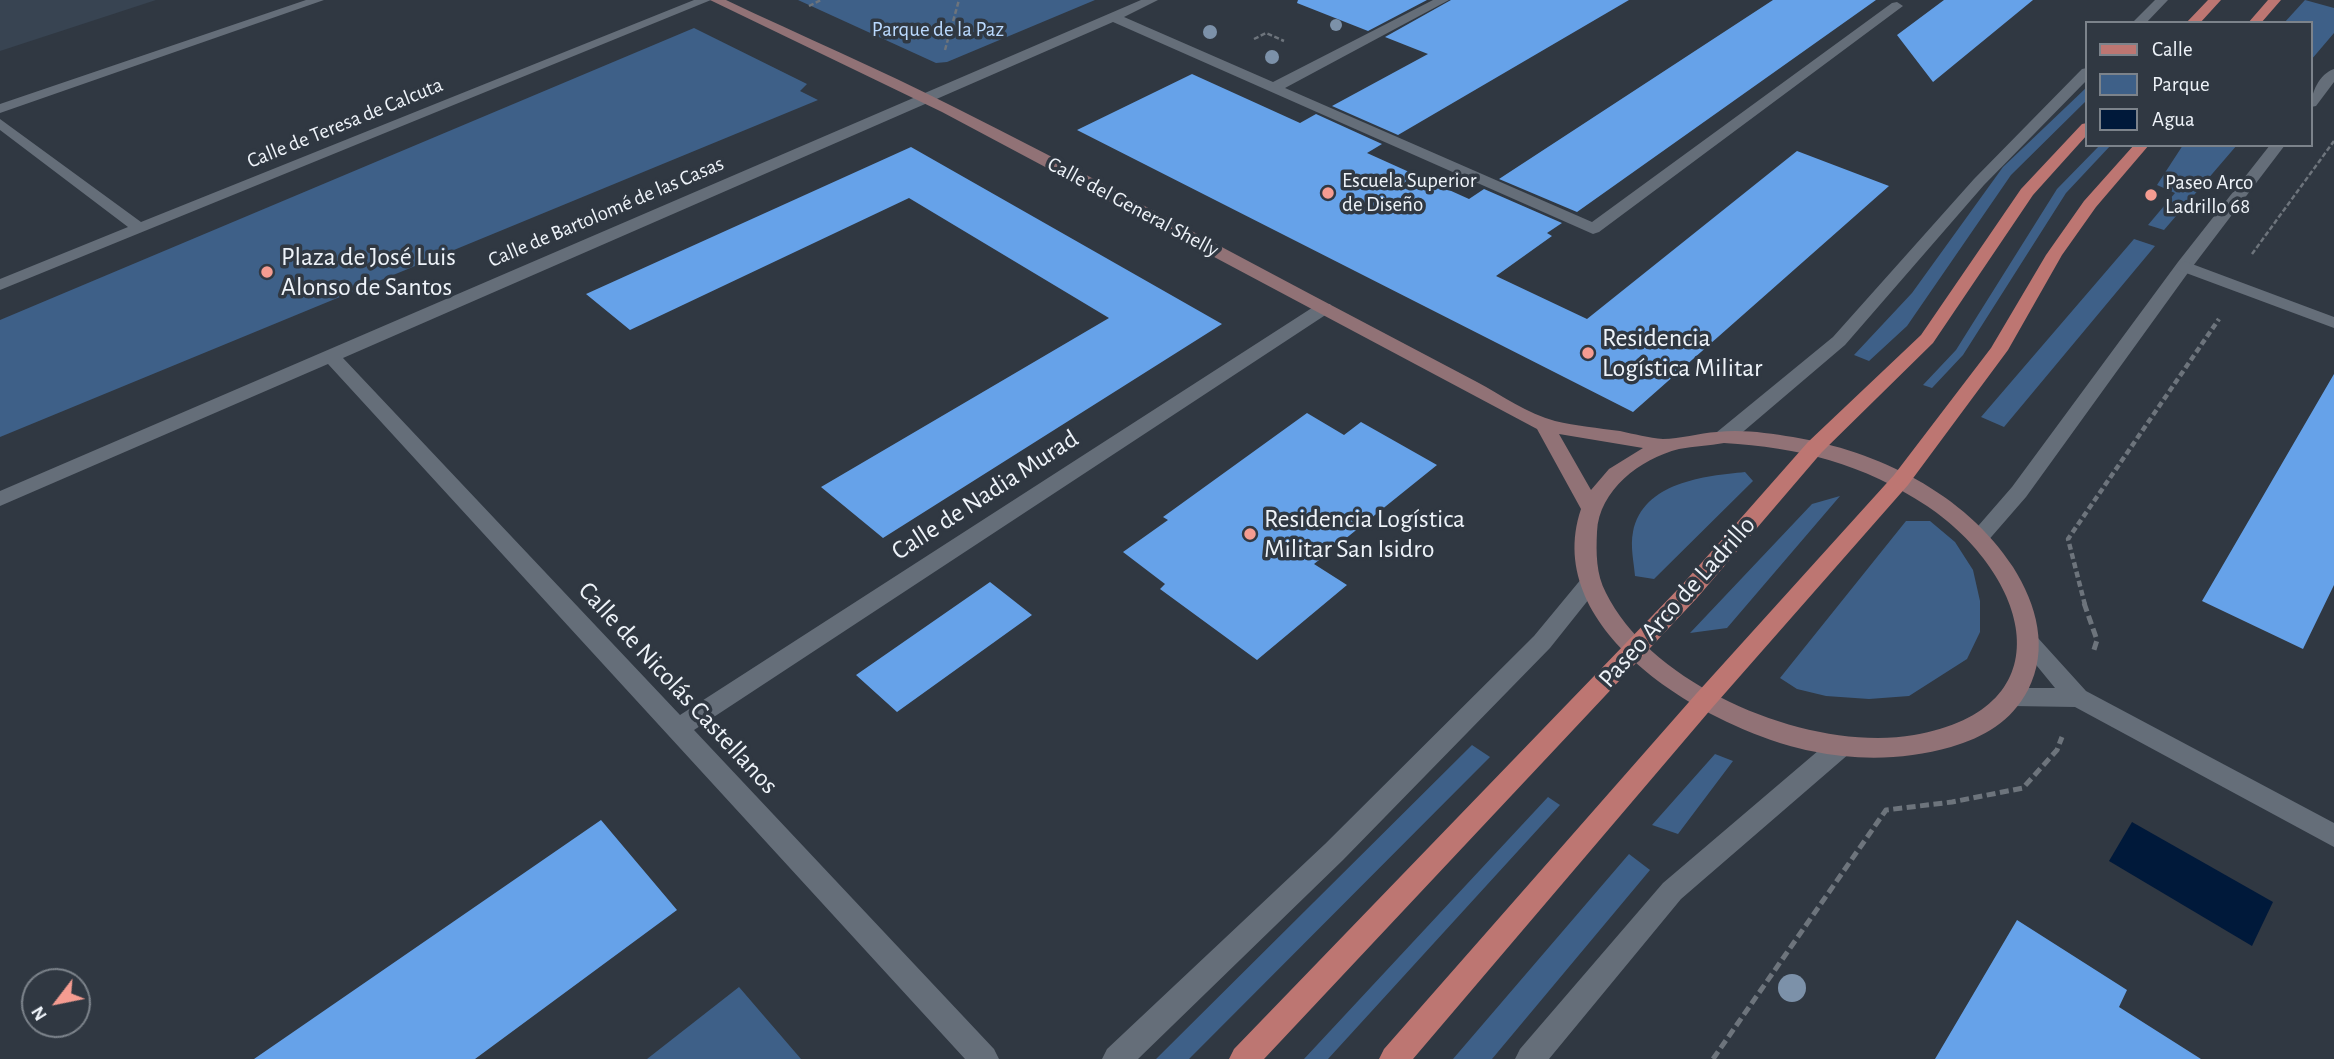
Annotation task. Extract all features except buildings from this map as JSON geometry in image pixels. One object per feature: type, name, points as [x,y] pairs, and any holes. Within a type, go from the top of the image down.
[{"type":"main road","points":[[2194,21],[2215,0]]},
{"type":"main road","points":[[2256,21],[2275,0]]},
{"type":"main road","name":"Paseo Arco de Ladrillo","points":[[1244,1059],[1689,592],[1815,447],[1927,339],[2027,192],[2086,128]]},
{"type":"main road","points":[[1394,1059],[1704,701],[1901,481],[1999,350],[2054,255],[2090,204],[2141,147]]},
{"type":"street","points":[[0,109],[318,0]]},
{"type":"street","name":"Calle de Teresa de Calcuta","points":[[0,285],[705,0]]},
{"type":"street","name":"Calle del General Shelly","points":[[716,0],[924,98],[1544,425],[1667,446]]},
{"type":"street","name":"Calle de Bartolomé de las Casas","points":[[0,499],[1152,0]]},
{"type":"street","points":[[1273,88],[1443,0]]},
{"type":"street","points":[[1113,17],[1592,229],[1897,6],[1879,0]]},
{"type":"street","points":[[2140,21],[2162,0]]},
{"type":"street","points":[[1724,437],[1839,341],[1979,182],[2086,73]]},
{"type":"street","points":[[2313,100],[2334,73]]},
{"type":"street","points":[[0,122],[139,228]]},
{"type":"street","points":[[1979,538],[2019,492],[2184,266],[2276,147]]},
{"type":"street","points":[[2184,266],[2334,323]]},
{"type":"street","name":"Calle de Nadia Murad","points":[[677,729],[1324,308]]},
{"type":"street","name":"Calle de Nicolás Castellanos","points":[[331,356],[677,729],[824,882],[984,1059]]},
{"type":"street","points":[[1544,425],[1590,507]]},
{"type":"street","points":[[1724,437],[1768,438],[1815,447],[1859,461],[1901,481],[1944,507],[1979,538],[2007,573],[2025,610],[2030,644],[2025,672],[2012,697],[1993,717],[1965,733],[1908,747],[1841,746],[1770,730],[1704,701],[1634,649],[1610,619],[1590,584],[1583,535],[1590,507],[1603,485],[1624,467],[1667,446],[1724,437]]},
{"type":"street","points":[[1117,1059],[1334,852],[1542,642],[1590,584]]},
{"type":"street","points":[[2030,644],[2078,698],[2334,836]]},
{"type":"street","points":[[2012,697],[2078,698]]},
{"type":"street","points":[[1531,1059],[1672,891],[1841,746]]},
{"type":"path","points":[[942,60],[959,0]]},
{"type":"shaded area","points":[[0,0],[156,0],[0,51]]},
{"type":"green space","name":"Parque de la Paz","points":[[798,0],[1095,0],[947,62],[936,63]]},
{"type":"green space","points":[[2305,0],[2334,8],[2334,33],[2313,58],[2313,21],[2286,21]]},
{"type":"green space","name":"Plaza de José Luis Alonso de Santos","points":[[694,28],[807,84],[800,91],[818,100],[0,437],[0,320]]},
{"type":"green space","points":[[2086,88],[2086,101],[2011,175],[1907,326],[1869,361],[1854,355],[1912,293],[2003,167]]},
{"type":"green space","points":[[2098,147],[2109,147],[2066,193],[1963,355],[1932,388],[1923,385],[1956,350],[2057,189]]},
{"type":"green space","points":[[2182,147],[2235,147],[2164,230],[2148,225],[2175,193],[2157,185]]},
{"type":"green space","points":[[2134,239],[2155,246],[2004,427],[1981,417]]},
{"type":"green space","points":[[1745,472],[1753,481],[1654,579],[1635,576],[1633,532],[1639,515],[1649,502],[1678,485],[1712,476]]},
{"type":"green space","points":[[1840,496],[1727,628],[1690,633],[1812,504]]},
{"type":"green space","points":[[1906,521],[1930,521],[1955,542],[1973,570],[1980,601],[1980,632],[1967,659],[1909,696],[1869,699],[1826,696],[1797,689],[1780,678]]},
{"type":"green space","points":[[1472,745],[1490,757],[1189,1059],[1156,1059]]},
{"type":"green space","points":[[1715,754],[1733,761],[1678,834],[1652,825]]},
{"type":"green space","points":[[1548,797],[1560,805],[1328,1059],[1304,1059]]},
{"type":"green space","points":[[1629,854],[1650,870],[1492,1059],[1453,1059]]},
{"type":"green space","points":[[739,987],[801,1059],[647,1059]]},
{"type":"water","points":[[2132,822],[2273,902],[2252,946],[2109,861]]},
{"type":"place","name":"Escuela Superior de Diseño","points":[[1328,193]]},
{"type":"place","name":"Paseo Arco Ladrillo 68","points":[[2151,195]]},
{"type":"place","name":"Plaza de José Luis Alonso de Santos","points":[[267,272]]},
{"type":"place","name":"Residencia Logística Militar","points":[[1588,353]]},
{"type":"place","name":"Residencia Logística Militar San Isidro","points":[[1250,534]]}]
